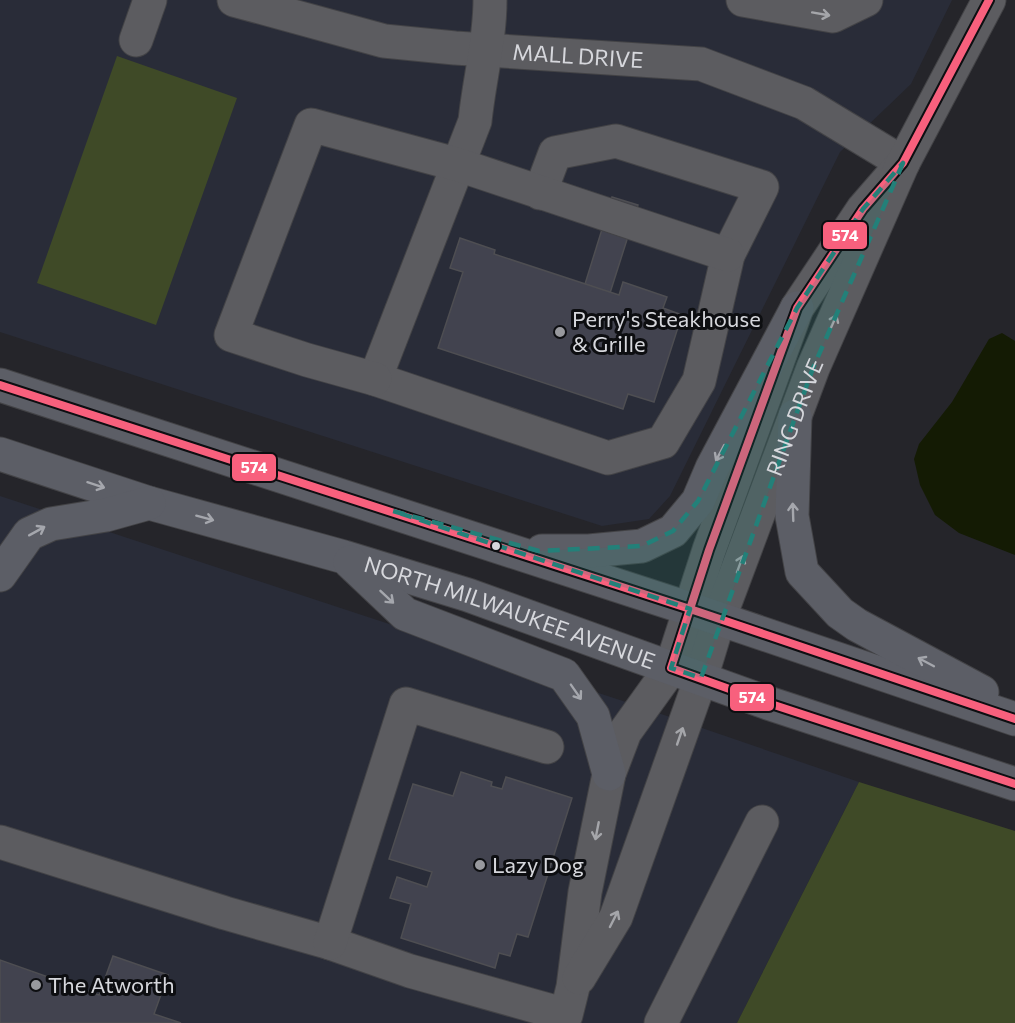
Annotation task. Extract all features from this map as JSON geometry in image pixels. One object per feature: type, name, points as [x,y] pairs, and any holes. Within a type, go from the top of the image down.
[{"type":"main road","points":[[393,512],[539,551],[589,551],[642,546],[673,531],[698,501],[712,468],[797,308]]},
{"type":"main road","points":[[0,385],[705,614],[1015,719]]},
{"type":"main road","points":[[795,416],[792,516],[802,572],[840,614],[857,625],[1015,709]]},
{"type":"main road","name":"NORTH MILWAUKEE AVENUE","points":[[0,454],[149,503],[344,556],[468,595],[768,703],[1015,784]]},
{"type":"main road","points":[[0,576],[29,534],[51,524],[149,503]]},
{"type":"main road","points":[[344,556],[405,614],[564,675],[593,716],[609,774]]},
{"type":"street","points":[[136,40],[150,0]]},
{"type":"street","name":"MALL DRIVE","points":[[234,0],[384,41],[455,48],[701,64],[804,103],[903,163]]},
{"type":"street","points":[[375,379],[475,122],[486,49],[490,0]]},
{"type":"street","name":"RING DRIVE","points":[[575,1008],[616,916],[705,614],[795,416],[818,357],[903,163],[989,0]]},
{"type":"street","points":[[763,2],[833,16],[861,1]]},
{"type":"street","points":[[540,193],[555,153],[616,141],[762,187],[728,255],[699,381],[663,441],[608,458],[375,379],[231,335],[311,125],[459,165],[540,193],[728,255]]},
{"type":"street","name":"RING DRIVE","points":[[705,614],[709,550],[797,308],[863,209],[903,163]]},
{"type":"street","points":[[0,842],[242,918],[330,943],[410,971],[575,1008],[585,892],[609,774],[625,732],[686,673]]},
{"type":"street","points":[[330,943],[406,704],[547,747]]},
{"type":"street","points":[[661,1023],[762,822]]},
{"type":"highlighted area","points":[[903,163],[813,368],[701,678],[671,668],[690,609],[393,511],[539,551],[642,546],[673,531],[698,501],[797,308],[863,209]]},
{"type":"shaded area","points":[[0,0],[952,0],[911,84],[840,152],[670,496],[649,519],[602,526],[0,332]]},
{"type":"shaded area","points":[[117,56],[237,98],[156,325],[37,283]]},
{"type":"shaded area","points":[[1002,333],[1015,341],[1015,555],[959,533],[935,515],[920,485],[914,459],[919,444],[952,402],[989,339]]},
{"type":"shaded area","points":[[0,496],[629,703],[859,782],[737,1023],[0,1023]]},
{"type":"shaded area","points":[[859,782],[1015,831],[1015,1023],[737,1023]]},
{"type":"building","points":[[612,197],[638,205],[610,293],[585,284]]},
{"type":"building","name":"Perry's Steakhouse & Grille","points":[[460,238],[495,250],[494,254],[619,295],[623,282],[667,297],[663,308],[682,315],[654,402],[628,394],[623,409],[438,348],[463,272],[450,268]]},
{"type":"building","name":"Lazy Dog","points":[[461,772],[492,782],[491,786],[502,789],[506,777],[572,798],[528,937],[517,934],[510,956],[499,953],[495,968],[401,938],[411,904],[390,898],[397,877],[427,887],[432,872],[389,859],[413,784],[453,796]]},
{"type":"building","name":"The Atworth","points":[[113,956],[168,975],[154,1014],[181,1023],[0,1023],[0,960],[99,995]]},
{"type":"transit line","name":"574","points":[[989,0],[903,163],[863,209],[797,308],[709,550],[671,668],[768,703],[1015,784]]},
{"type":"transit line","name":"574","points":[[0,385],[690,609],[1015,719]]},
{"type":"place","name":"Perry's Steakhouse & Grille","points":[[560,332]]},
{"type":"place","name":"Lazy Dog","points":[[480,865]]},
{"type":"place","name":"The Atworth","points":[[36,985]]}]
